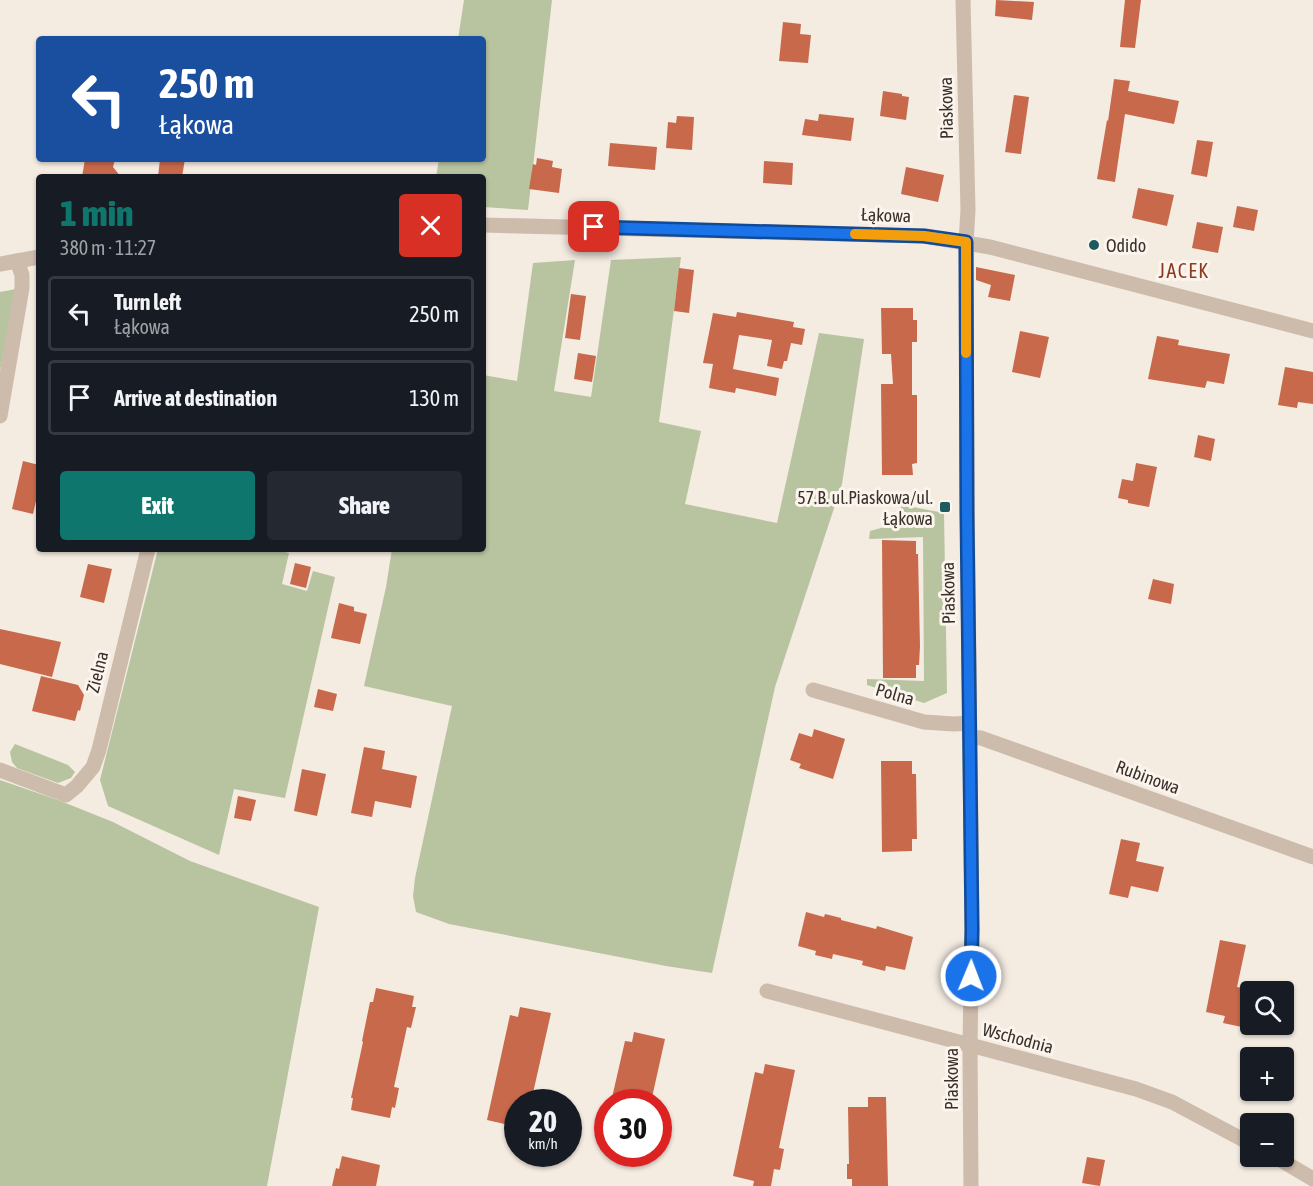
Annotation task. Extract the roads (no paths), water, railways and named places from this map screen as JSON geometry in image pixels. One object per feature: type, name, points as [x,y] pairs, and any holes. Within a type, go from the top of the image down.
[{"type":"street","name":"Piaskowa","points":[[963,0],[968,201],[966,242],[972,930],[971,1186]]},
{"type":"street","name":"Łąkowa","points":[[486,225],[913,236],[966,242],[1313,331]]},
{"type":"street","points":[[0,264],[36,258]]},
{"type":"street","points":[[0,416],[22,288],[22,275],[17,261]]},
{"type":"street","name":"Zielna","points":[[0,770],[66,795],[93,767],[147,552]]},
{"type":"street","name":"Polna","points":[[813,690],[924,722],[954,724],[969,730]]},
{"type":"street","name":"Rubinowa","points":[[969,730],[981,738],[1313,857]]},
{"type":"street","name":"Wschodnia","points":[[767,992],[1136,1089],[1172,1102],[1240,1138]]},
{"type":"street","points":[[1293,1167],[1313,1179]]},
{"type":"place","name":"Odido","points":[[1094,245]]},
{"type":"place","name":"57.B. ul.Piaskowa/ul. Łąkowa","points":[[945,507]]},
{"type":"district","name":"JACEK","points":[[1184,270]]}]
